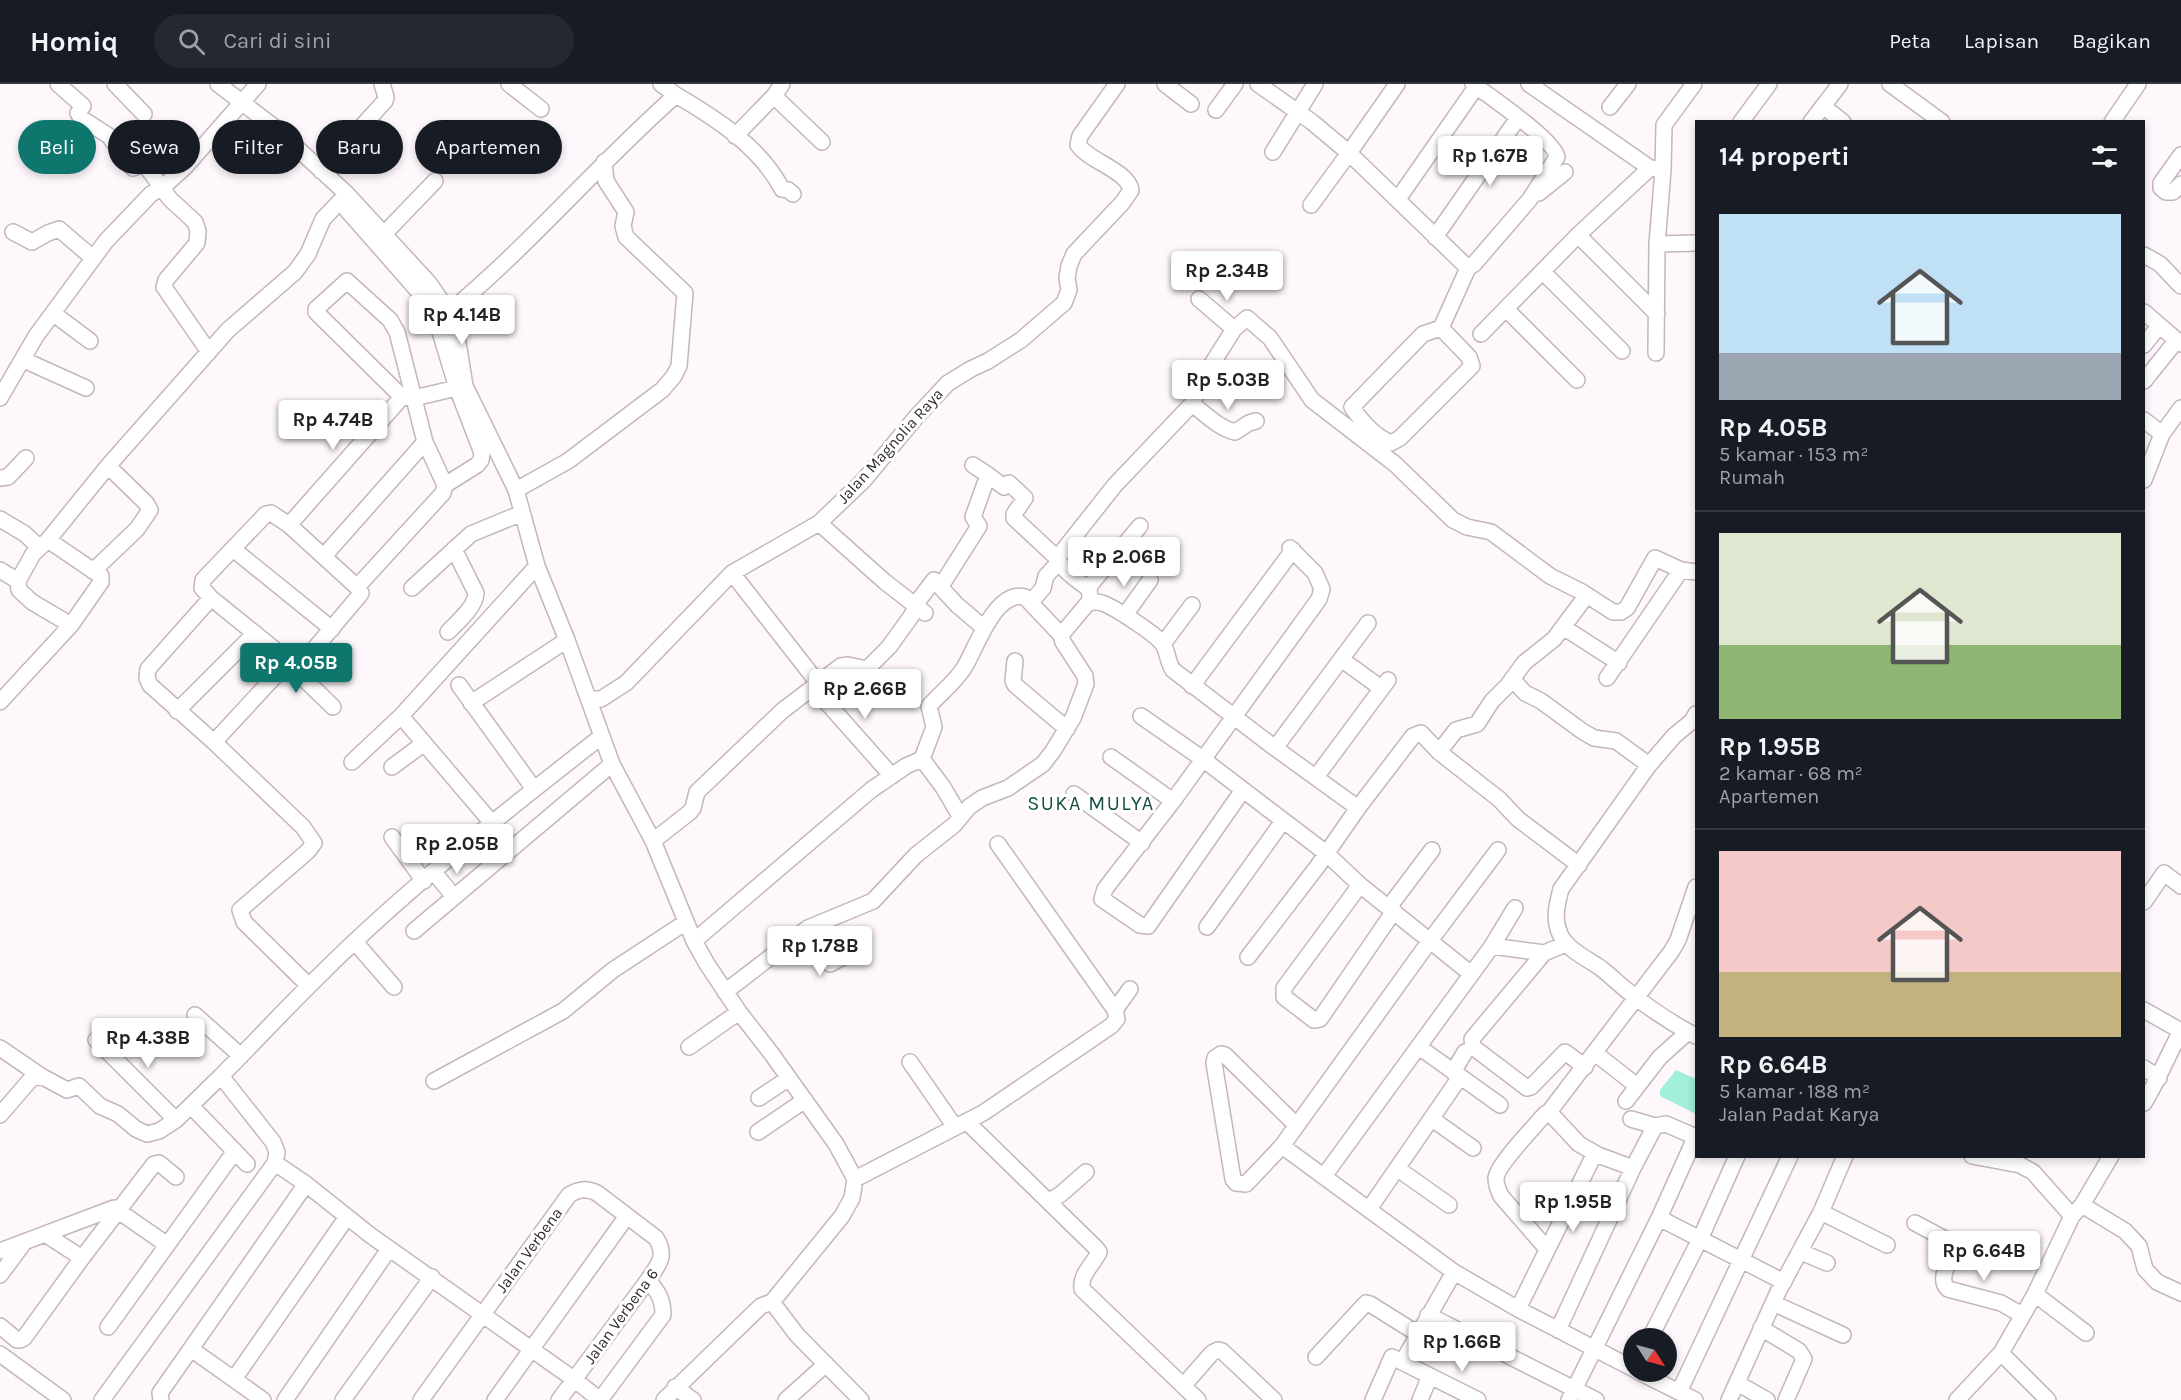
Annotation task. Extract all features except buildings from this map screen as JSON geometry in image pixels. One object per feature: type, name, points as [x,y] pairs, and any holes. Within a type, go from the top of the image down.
[{"type":"street","points":[[58,84],[83,106],[78,114],[81,118],[109,136],[134,168],[142,164],[146,166],[177,207],[195,222],[198,231],[197,243],[166,280],[164,287],[208,352]]},
{"type":"street","points":[[115,84],[144,114]]},
{"type":"street","points":[[218,84],[274,127],[316,166]]},
{"type":"street","points":[[2,389],[24,360],[36,336],[93,258],[151,194],[185,167],[258,84]]},
{"type":"street","points":[[368,120],[385,101],[386,97],[381,84]]},
{"type":"street","points":[[509,84],[541,109]]},
{"type":"street","points":[[662,84],[754,150],[782,189],[793,194]]},
{"type":"street","name":"Jalan Magnolia Raya","points":[[589,699],[601,699],[626,683],[732,573],[819,523],[864,480],[917,416],[948,383],[988,361],[1021,339],[1064,303],[1069,290],[1067,278],[1069,266],[1074,254],[1123,202],[1131,190],[1127,181],[1085,152],[1078,144],[1080,136],[1117,84]]},
{"type":"street","points":[[1216,110],[1235,84]]},
{"type":"street","points":[[1258,84],[1312,122],[1349,153],[1468,268]]},
{"type":"street","points":[[1274,152],[1296,112],[1315,84]]},
{"type":"street","points":[[1311,205],[1397,84]]},
{"type":"street","points":[[1529,84],[1657,169]]},
{"type":"street","points":[[1656,353],[1657,169],[1664,125],[1694,84]]},
{"type":"street","points":[[1742,120],[1768,84]]},
{"type":"street","points":[[1812,120],[1840,84]]},
{"type":"street","points":[[1890,84],[1939,120]]},
{"type":"street","points":[[1398,199],[1474,85],[1518,118],[1557,152],[1557,157],[1530,199],[1468,268],[1441,328],[1423,334],[1352,407],[1359,418],[1383,440],[1391,443],[1400,438],[1472,366],[1469,357],[1441,328]]},
{"type":"street","points":[[1610,107],[1625,85]]},
{"type":"street","points":[[1172,86],[1191,104]]},
{"type":"street","points":[[2113,120],[2131,86]]},
{"type":"street","points":[[735,136],[778,90],[796,118],[822,142]]},
{"type":"street","points":[[450,312],[481,285],[604,162],[676,95]]},
{"type":"street","points":[[1823,106],[1841,120]]},
{"type":"street","points":[[1435,237],[1518,118]]},
{"type":"street","points":[[2181,155],[2161,183],[2161,188],[2166,192],[2173,192],[2181,184]]},
{"type":"street","points":[[516,490],[568,461],[662,390],[679,366],[685,293],[626,237],[623,226],[626,212],[606,181],[604,162]]},
{"type":"street","points":[[1481,334],[1578,235],[1657,169]]},
{"type":"street","points":[[1530,199],[1565,172]]},
{"type":"street","points":[[324,174],[385,233],[429,283],[450,312],[456,330],[461,387],[516,490],[537,566],[567,640],[612,764],[653,841],[694,941],[725,992],[836,1144],[855,1179],[852,1198],[842,1216],[771,1302],[761,1306],[664,1400]]},
{"type":"street","points":[[385,233],[435,181]]},
{"type":"street","points":[[71,625],[32,602],[19,590],[18,580],[25,565],[108,466],[228,330],[295,272],[308,254],[323,219],[347,194]]},
{"type":"street","points":[[347,210],[426,300],[437,322],[461,387],[482,453],[481,460],[477,465],[445,485]]},
{"type":"street","points":[[13,232],[32,242],[59,229],[93,258]]},
{"type":"street","points":[[1578,235],[1657,314]]},
{"type":"street","points":[[1657,244],[1695,243]]},
{"type":"street","points":[[2145,256],[2160,264],[2181,286]]},
{"type":"street","points":[[1543,272],[1622,351]]},
{"type":"street","points":[[357,587],[443,493],[445,485],[408,398],[397,332],[390,320],[350,282],[344,282],[316,309],[316,312],[408,398]]},
{"type":"street","points":[[1199,299],[1234,329]]},
{"type":"street","points":[[1506,309],[1577,380]]},
{"type":"street","points":[[2145,313],[2179,342],[2145,380]]},
{"type":"street","points":[[54,314],[90,341]]},
{"type":"street","points":[[1031,602],[1043,588],[1046,576],[1115,485],[1192,404],[1205,375],[1234,329],[1245,319],[1250,319],[1270,338],[1312,400],[1395,464],[1453,520],[1467,527],[1491,532],[1550,576],[1587,595],[1613,612],[1621,612],[1627,608],[1655,558],[1689,571],[1607,678]]},
{"type":"street","points":[[2145,344],[2159,326]]},
{"type":"street","points":[[24,360],[86,388]]},
{"type":"street","points":[[289,525],[408,398],[461,387]]},
{"type":"street","points":[[1192,404],[1223,428],[1231,431],[1235,432],[1256,421]]},
{"type":"street","points":[[2145,477],[2162,434],[2181,408]]},
{"type":"street","points":[[2145,421],[2162,434]]},
{"type":"street","points":[[324,556],[425,442]]},
{"type":"street","points":[[0,478],[9,477],[26,458]]},
{"type":"street","points":[[973,465],[1004,487],[1009,483],[1025,498],[1014,514],[1014,518],[1090,595],[1125,615],[1164,644],[1169,665],[1192,686],[1358,808]]},
{"type":"street","points":[[93,571],[137,529],[150,510],[149,506],[108,466]]},
{"type":"street","points":[[941,586],[978,526],[973,517],[988,475]]},
{"type":"street","points":[[214,742],[293,664],[332,629],[361,594],[357,587],[289,525],[269,513],[203,580],[202,588],[211,598],[293,664],[297,672],[333,707]]},
{"type":"street","points":[[412,588],[471,534],[522,513]]},
{"type":"street","points":[[0,519],[101,576],[101,582],[71,625],[0,702]]},
{"type":"street","points":[[819,523],[884,581],[921,609]]},
{"type":"street","points":[[1061,635],[1088,603],[1106,565],[1140,526]]},
{"type":"street","points":[[233,549],[332,629]]},
{"type":"street","points":[[448,632],[476,600],[476,593],[454,549]]},
{"type":"street","points":[[1192,686],[1291,549],[1315,573],[1322,594],[1233,716],[1204,760],[1106,889],[1102,896],[1105,901],[1146,927],[1243,790]]},
{"type":"street","points":[[352,762],[401,716],[537,566]]},
{"type":"street","points":[[0,570],[18,580]]},
{"type":"street","points":[[732,573],[815,685],[892,776]]},
{"type":"street","points":[[653,841],[690,812],[697,792],[782,711],[841,666],[869,668],[889,647],[912,615],[921,609],[931,582],[935,580],[957,605],[984,628]]},
{"type":"street","points":[[1125,615],[1150,580]]},
{"type":"street","points":[[1438,752],[1456,730],[1477,724],[1492,701],[1530,657],[1551,643],[1587,595]]},
{"type":"street","points":[[694,941],[871,790],[922,759],[934,727],[929,706],[963,670],[984,628],[995,612],[1013,598],[1020,596],[1031,602],[1061,635],[1086,680],[1073,718],[1043,764],[1008,788],[982,798],[960,816],[954,825],[916,855],[873,901],[808,928],[725,992]]},
{"type":"street","points":[[211,598],[148,669],[147,678],[150,685],[177,711],[214,742],[303,827],[314,843],[240,910],[244,922],[309,986]]},
{"type":"street","points":[[1164,644],[1192,605]]},
{"type":"street","points":[[1275,748],[1368,623]]},
{"type":"street","points":[[1563,627],[1619,663]]},
{"type":"street","points":[[177,711],[255,633]]},
{"type":"street","points":[[471,703],[567,640]]},
{"type":"street","points":[[1316,777],[1384,684],[1341,658]]},
{"type":"street","points":[[1015,661],[1013,681],[1015,685],[1067,729]]},
{"type":"street","points":[[1512,679],[1525,693],[1541,701],[1594,738],[1616,741],[1649,765]]},
{"type":"street","points":[[459,685],[534,789]]},
{"type":"street","points":[[1626,1101],[1660,1057],[1692,1034],[1635,997],[1603,970],[1566,944],[1556,924],[1556,908],[1561,889],[1649,765],[1695,715]]},
{"type":"street","points":[[401,716],[492,823]]},
{"type":"street","points":[[1141,716],[1204,760],[1326,853],[1360,885],[1470,973]]},
{"type":"street","points":[[1248,957],[1317,867],[1358,808],[1417,733],[1421,733],[1438,752],[1499,799],[1518,819],[1579,865]]},
{"type":"street","points":[[0,1049],[67,1090],[79,1086],[100,1106],[118,1114],[136,1129],[147,1134],[159,1131],[192,1107],[309,986],[429,876],[534,789],[603,736]]},
{"type":"street","points":[[392,767],[423,744]]},
{"type":"street","points":[[1111,757],[1173,801]]},
{"type":"street","points":[[922,759],[943,787],[960,816]]},
{"type":"street","points":[[414,931],[612,764]]},
{"type":"street","points":[[1074,794],[1142,843]]},
{"type":"street","points":[[1207,927],[1283,821]]},
{"type":"street","points":[[392,837],[429,876],[454,897]]},
{"type":"street","points":[[855,1179],[983,1113],[1111,1026],[1117,1019],[1115,1010],[998,844]]},
{"type":"street","points":[[1360,885],[1284,988],[1284,997],[1314,1020],[1320,1018],[1432,850]]},
{"type":"street","points":[[1296,1125],[1225,1055],[1217,1056],[1214,1063],[1233,1179],[1240,1184],[1249,1182],[1282,1146],[1498,850]]},
{"type":"street","points":[[2145,901],[2164,873],[2181,886]]},
{"type":"street","points":[[1547,1249],[1501,1197],[1496,1180],[1502,1164],[1549,1112],[1585,1067],[1635,997],[1671,952],[1678,939],[1695,890]]},
{"type":"street","points":[[1324,1176],[1419,1047],[1470,973],[1492,946],[1515,908]]},
{"type":"street","points":[[434,1081],[563,1011],[613,970],[686,922]]},
{"type":"street","points":[[808,928],[830,964],[856,950]]},
{"type":"street","points":[[355,942],[394,987]]},
{"type":"street","points":[[1566,944],[1544,953],[1471,1043],[1473,1047],[1527,1088],[1531,1087],[1566,1052],[1585,1067]]},
{"type":"street","points":[[1492,946],[1544,953]]},
{"type":"street","points":[[1115,1010],[1130,989]]},
{"type":"street","points":[[2145,1011],[2181,1031],[2163,1065],[2159,1078],[2145,1101]]},
{"type":"street","points":[[689,1047],[739,1012]]},
{"type":"street","points":[[195,1015],[241,1056]]},
{"type":"street","points":[[96,1040],[176,1120]]},
{"type":"street","points":[[1419,1047],[1500,1105]]},
{"type":"street","points":[[1369,1209],[1431,1119],[1456,1074],[1465,1052]]},
{"type":"street","points":[[1595,1053],[1637,1086]]},
{"type":"street","points":[[910,1062],[961,1124],[1049,1202],[1099,1252],[1086,1271],[1082,1280],[1082,1289],[1198,1400]]},
{"type":"street","points":[[2145,1069],[2159,1078]]},
{"type":"street","points":[[0,1115],[31,1079],[41,1076]]},
{"type":"street","points":[[102,1400],[275,1162],[276,1152],[273,1142],[221,1076]]},
{"type":"street","points":[[759,1098],[789,1078]]},
{"type":"street","points":[[758,1132],[805,1100]]},
{"type":"street","points":[[192,1107],[247,1164]]},
{"type":"street","points":[[1549,1112],[1580,1144],[1598,1155],[1633,1168]]},
{"type":"street","points":[[1431,1119],[1473,1148]]},
{"type":"street","points":[[1631,1119],[1655,1126],[1666,1124],[1695,1136]]},
{"type":"street","points":[[1558,1330],[1633,1168],[1655,1126]]},
{"type":"street","points":[[1572,1395],[1659,1218],[1695,1138]]},
{"type":"street","points":[[1282,1146],[1454,1272],[1518,1309],[1623,1364]]},
{"type":"street","points":[[108,1328],[234,1151]]},
{"type":"street","points":[[1518,1309],[1591,1160],[1598,1155]]},
{"type":"street","points":[[1655,1328],[1701,1237],[1736,1158]]},
{"type":"street","points":[[1679,1392],[1789,1158]]},
{"type":"street","points":[[1728,1400],[1773,1303],[1821,1212],[1844,1158]]},
{"type":"street","points":[[1981,1158],[2020,1161],[2077,1210],[2125,1231],[2139,1246],[2145,1269],[2157,1282],[2181,1293]]},
{"type":"street","points":[[1958,1400],[2001,1353],[2035,1294],[2077,1210],[2110,1158]]},
{"type":"street","points":[[275,1162],[389,1249],[432,1277],[600,1400],[663,1315],[663,1302],[648,1280]]},
{"type":"street","points":[[0,1326],[17,1340],[24,1338],[154,1164],[159,1163],[176,1177]]},
{"type":"street","points":[[1398,1169],[1449,1204]]},
{"type":"street","points":[[1049,1202],[1086,1172]]},
{"type":"street","points":[[161,1400],[160,1393],[306,1184]]},
{"type":"street","name":"Jalan Verbena 6","points":[[559,1400],[660,1263],[661,1247],[656,1238],[597,1193],[578,1190]]},
{"type":"street","name":"Jalan Verbena","points":[[421,1400],[569,1195],[578,1190]]},
{"type":"street","points":[[0,1251],[114,1208],[166,1245]]},
{"type":"street","points":[[1821,1212],[1887,1245]]},
{"type":"street","points":[[234,1379],[347,1216]]},
{"type":"street","points":[[495,1400],[627,1216]]},
{"type":"street","points":[[1659,1218],[1701,1237],[1784,1282]]},
{"type":"street","points":[[1915,1223],[1958,1246],[1942,1278],[1943,1284],[1948,1289],[2001,1303],[2022,1315]]},
{"type":"street","points":[[45,1234],[82,1258]]},
{"type":"street","points":[[0,1275],[23,1244]]},
{"type":"street","points":[[285,1400],[389,1249]]},
{"type":"street","points":[[1801,1252],[1827,1263]]},
{"type":"street","points":[[1403,1361],[1454,1272]]},
{"type":"street","points":[[343,1400],[432,1277]]},
{"type":"street","points":[[2035,1294],[2086,1333]]},
{"type":"street","points":[[771,1302],[797,1335],[861,1400]]},
{"type":"street","points":[[1316,1356],[1366,1303],[1418,1334]]},
{"type":"street","points":[[1773,1303],[1843,1335]]},
{"type":"street","points":[[1428,1315],[1572,1395],[1596,1400]]},
{"type":"street","points":[[1761,1328],[1799,1352],[1804,1359],[1786,1400]]},
{"type":"street","points":[[191,1349],[263,1400]]},
{"type":"street","points":[[1183,1386],[1212,1353],[1218,1350],[1222,1351],[1274,1400]]},
{"type":"street","points":[[2001,1353],[2045,1399]]},
{"type":"street","points":[[0,1354],[63,1400]]},
{"type":"street","points":[[1373,1400],[1392,1357],[1478,1400]]},
{"type":"street","points":[[786,1400],[826,1364]]},
{"type":"street","points":[[1420,1400],[1430,1376]]},
{"type":"street","points":[[1659,1382],[1695,1400]]},
{"type":"street","points":[[1737,1383],[1767,1400]]},
{"type":"street","points":[[675,1387],[693,1400]]},
{"type":"shaded area","points":[[1676,1070],[1695,1079],[1695,1114],[1660,1096],[1660,1090]]},
{"type":"district","name":"SUKA MULYA","points":[[1091,803]]}]
